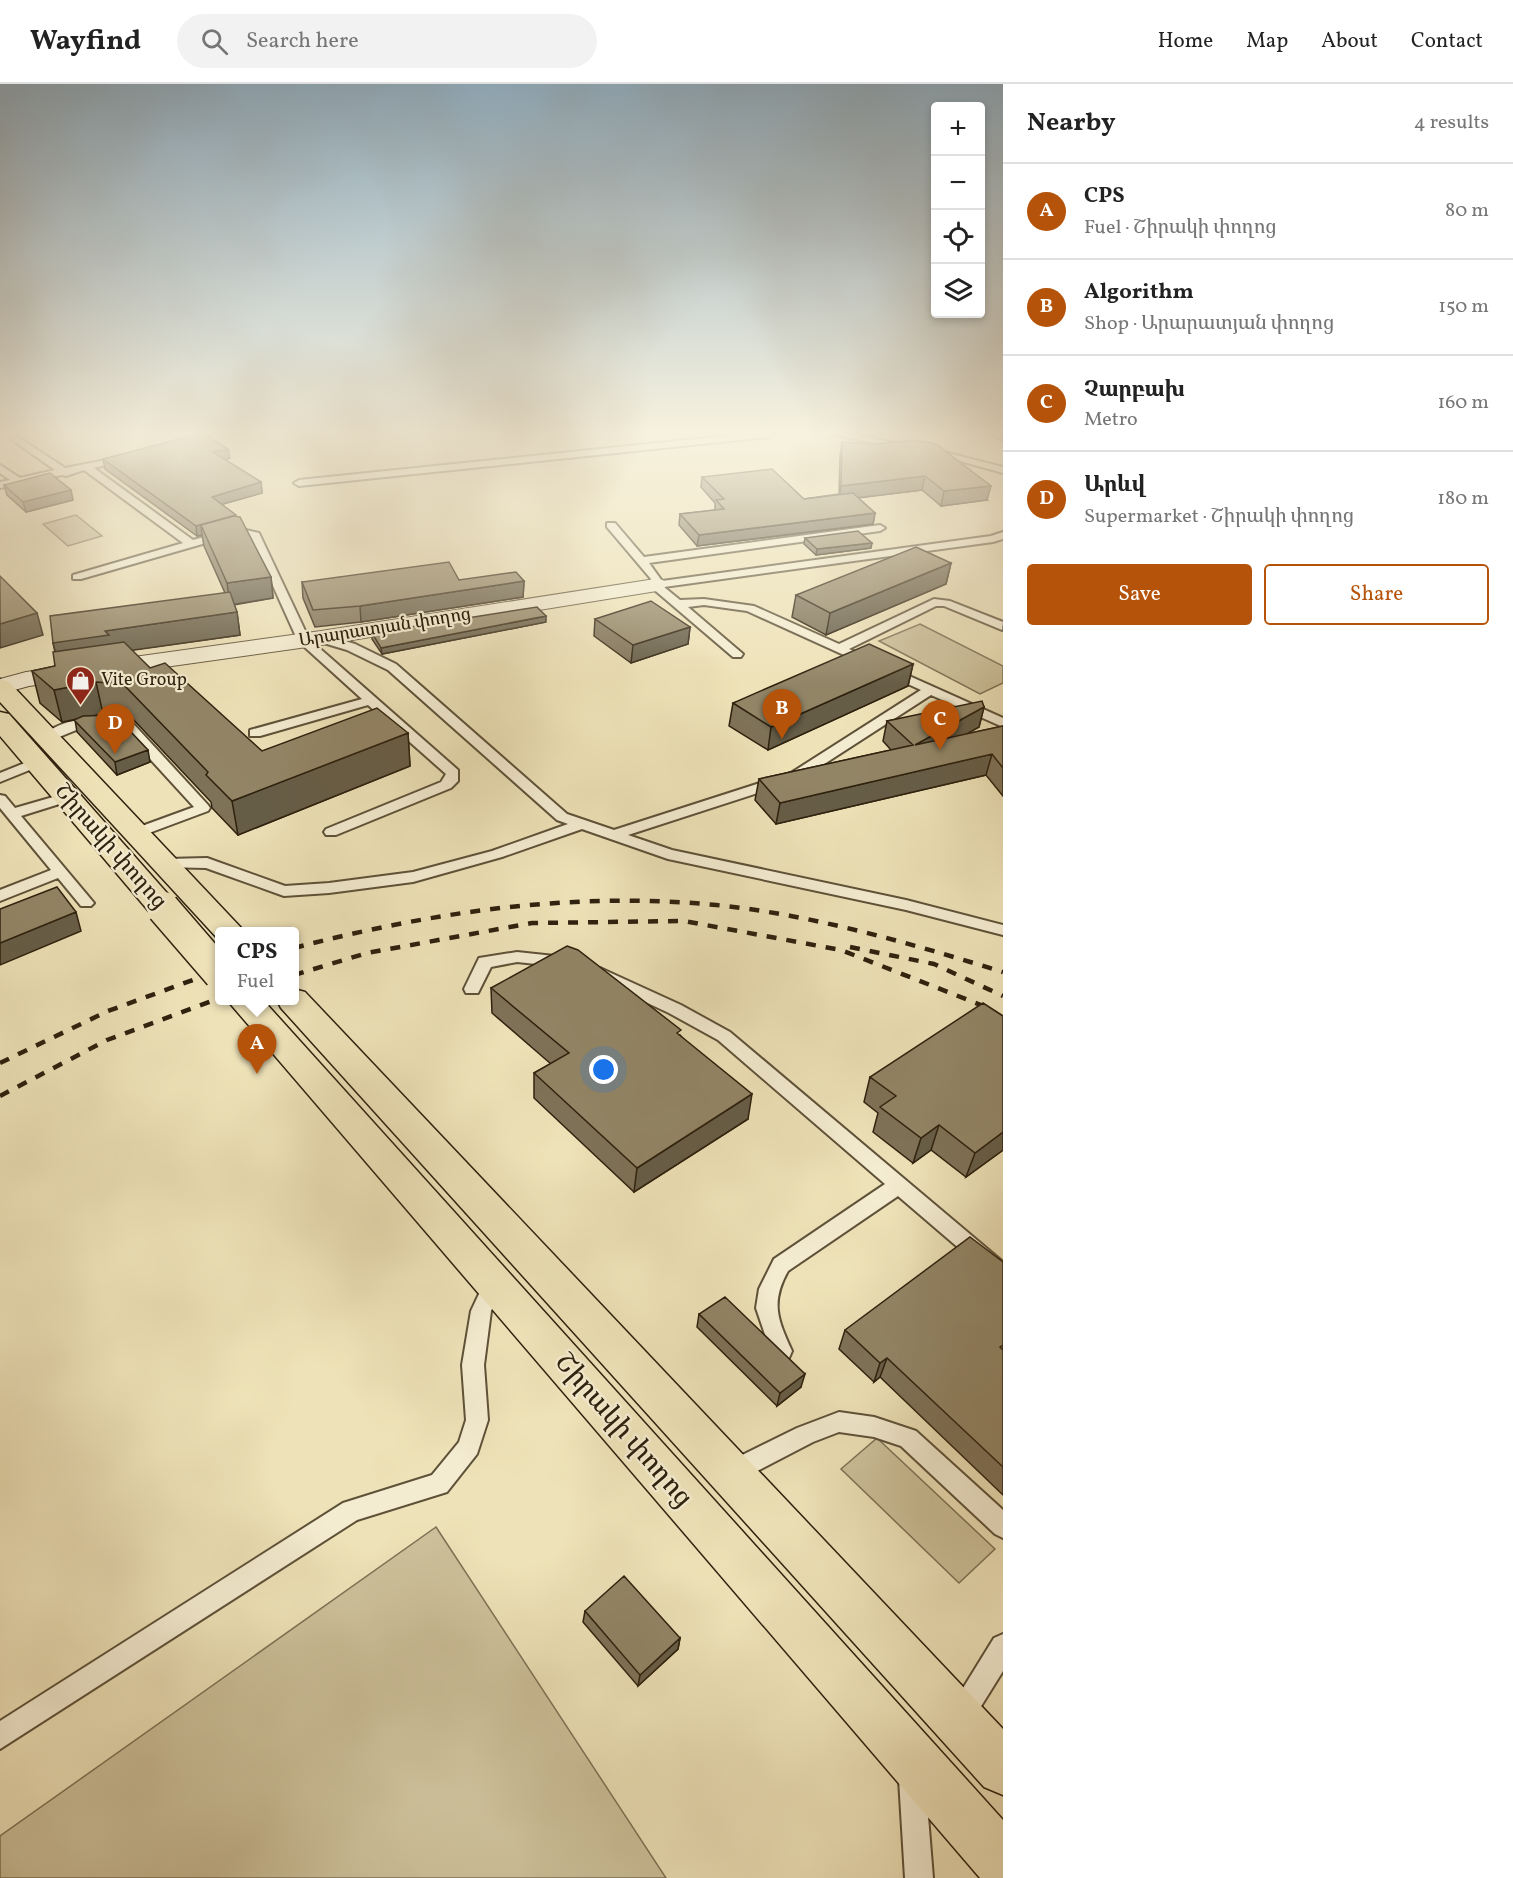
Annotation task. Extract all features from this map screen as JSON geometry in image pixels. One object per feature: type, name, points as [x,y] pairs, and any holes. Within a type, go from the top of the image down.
[{"type":"highway","name":"Շիրակի փողոց","points":[[4,700],[42,750],[67,797],[215,969]]},
{"type":"highway","name":"Շիրակի փողոց","points":[[42,750],[136,833],[224,927]]},
{"type":"highway","name":"Շիրակի փողոց","points":[[277,1011],[493,1285],[1003,1862]]},
{"type":"highway","name":"Շիրակի փողոց","points":[[277,1011],[730,1473],[1003,1768]]},
{"type":"street","name":"Արարատյան փողոց","points":[[4,700],[114,669],[655,585]]},
{"type":"lane","points":[[156,518],[193,545]]},
{"type":"lane","points":[[611,525],[657,579],[655,585]]},
{"type":"lane","points":[[641,561],[880,528]]},
{"type":"lane","points":[[77,577],[237,531],[255,535],[312,639],[371,700],[453,772],[453,778],[446,784],[331,832]]},
{"type":"lane","points":[[655,585],[993,539],[1003,535]]},
{"type":"lane","points":[[655,585],[737,654]]},
{"type":"lane","points":[[676,604],[704,602],[750,609],[1003,723]]},
{"type":"lane","points":[[839,649],[934,602],[946,603],[1002,626]]},
{"type":"lane","points":[[312,639],[351,647],[392,667],[562,818],[668,854],[906,904],[1003,930]]},
{"type":"lane","points":[[614,835],[796,776],[930,690]]},
{"type":"lane","points":[[255,733],[371,700]]},
{"type":"lane","points":[[0,778],[42,750],[67,728],[100,718],[123,721],[204,808],[136,833]]},
{"type":"lane","points":[[12,814],[67,797]]},
{"type":"lane","points":[[0,799],[86,903]]},
{"type":"lane","points":[[166,864],[207,863],[284,891],[329,888],[412,877],[497,854],[582,824]]},
{"type":"lane","points":[[0,896],[60,872]]},
{"type":"lane","points":[[472,989],[485,962],[518,957],[561,961],[615,980],[724,1036],[900,1184],[1003,1275]]},
{"type":"lane","points":[[781,1351],[765,1311],[770,1283],[781,1265],[900,1184]]},
{"type":"lane","points":[[0,1736],[351,1511],[439,1484],[469,1447],[477,1420],[473,1365],[481,1311],[493,1285]]},
{"type":"lane","points":[[730,1473],[805,1435],[839,1422],[874,1427],[908,1438],[1003,1526]]},
{"type":"lane","points":[[958,1719],[1003,1647]]},
{"type":"lane","points":[[911,1758],[919,1878]]},
{"type":"shaded area","points":[[66,518],[79,518],[102,536],[68,546],[43,524]]},
{"type":"shaded area","points":[[920,624],[1003,666],[1003,683],[980,694],[879,641]]},
{"type":"shaded area","points":[[877,1438],[995,1549],[959,1583],[841,1469]]},
{"type":"shaded area","points":[[436,1527],[666,1878],[0,1878],[0,1836]]},
{"type":"building","points":[[185,518],[226,518],[196,526]]},
{"type":"building","points":[[228,518],[240,518],[271,577],[227,583],[201,525]]},
{"type":"building","points":[[683,518],[837,518],[699,535]]},
{"type":"building","points":[[858,531],[872,543],[817,549],[805,538]]},
{"type":"building","points":[[916,547],[951,563],[830,613],[796,595]]},
{"type":"building","points":[[449,562],[459,580],[516,572],[524,581],[360,606],[313,610],[302,582]]},
{"type":"building","points":[[0,576],[37,613],[0,624]]},
{"type":"building","points":[[230,592],[237,612],[105,631],[109,635],[53,643],[50,616]]},
{"type":"building","points":[[651,601],[690,627],[633,645],[595,619]]},
{"type":"building","points":[[537,607],[546,616],[381,648],[372,633]]},
{"type":"building","points":[[124,642],[150,668],[165,663],[262,751],[377,708],[408,733],[232,801],[206,775],[208,772],[123,684],[96,682],[54,690],[32,671],[55,666],[53,652]]},
{"type":"building","points":[[869,644],[913,664],[771,727],[733,703]]},
{"type":"building","points":[[982,701],[984,707],[915,745],[1003,726],[1003,768],[992,754],[780,803],[759,779],[913,745],[887,721]]},
{"type":"building","points":[[115,715],[148,750],[115,762],[74,720],[83,716]]},
{"type":"building","points":[[57,887],[76,912],[0,943],[0,909]]},
{"type":"building","points":[[567,946],[578,950],[681,1030],[677,1033],[752,1094],[637,1168],[534,1073],[569,1053],[491,988]]},
{"type":"building","points":[[983,1003],[1003,1016],[1003,1132],[975,1153],[939,1125],[921,1138],[880,1107],[896,1096],[870,1077]]},
{"type":"building","points":[[970,1237],[1003,1262],[1003,1345],[1000,1347],[1003,1350],[1003,1467],[887,1358],[880,1363],[845,1330]]},
{"type":"building","points":[[725,1297],[805,1374],[780,1393],[699,1314]]},
{"type":"building","points":[[624,1576],[680,1638],[640,1675],[585,1611]]},
{"type":"railway","points":[[299,947],[398,924],[503,908],[556,903],[662,901],[716,905],[825,923],[861,931],[1003,972]]},
{"type":"railway","points":[[299,973],[367,953],[532,923],[684,921],[841,950],[986,1007],[1003,1018]]},
{"type":"railway","points":[[850,947],[934,964],[1003,996]]},
{"type":"railway","points":[[0,1063],[108,1011],[215,972]]},
{"type":"railway","points":[[0,1096],[107,1040],[215,1000]]},
{"type":"place","name":"Vite Group","points":[[80,706]]},
{"type":"place","name":"Algorithm","points":[[782,739]]},
{"type":"place","name":"Չարբախ","points":[[940,750]]},
{"type":"place","name":"Արևվ","points":[[115,754]]},
{"type":"place","name":"CPS","points":[[257,1074]]}]
